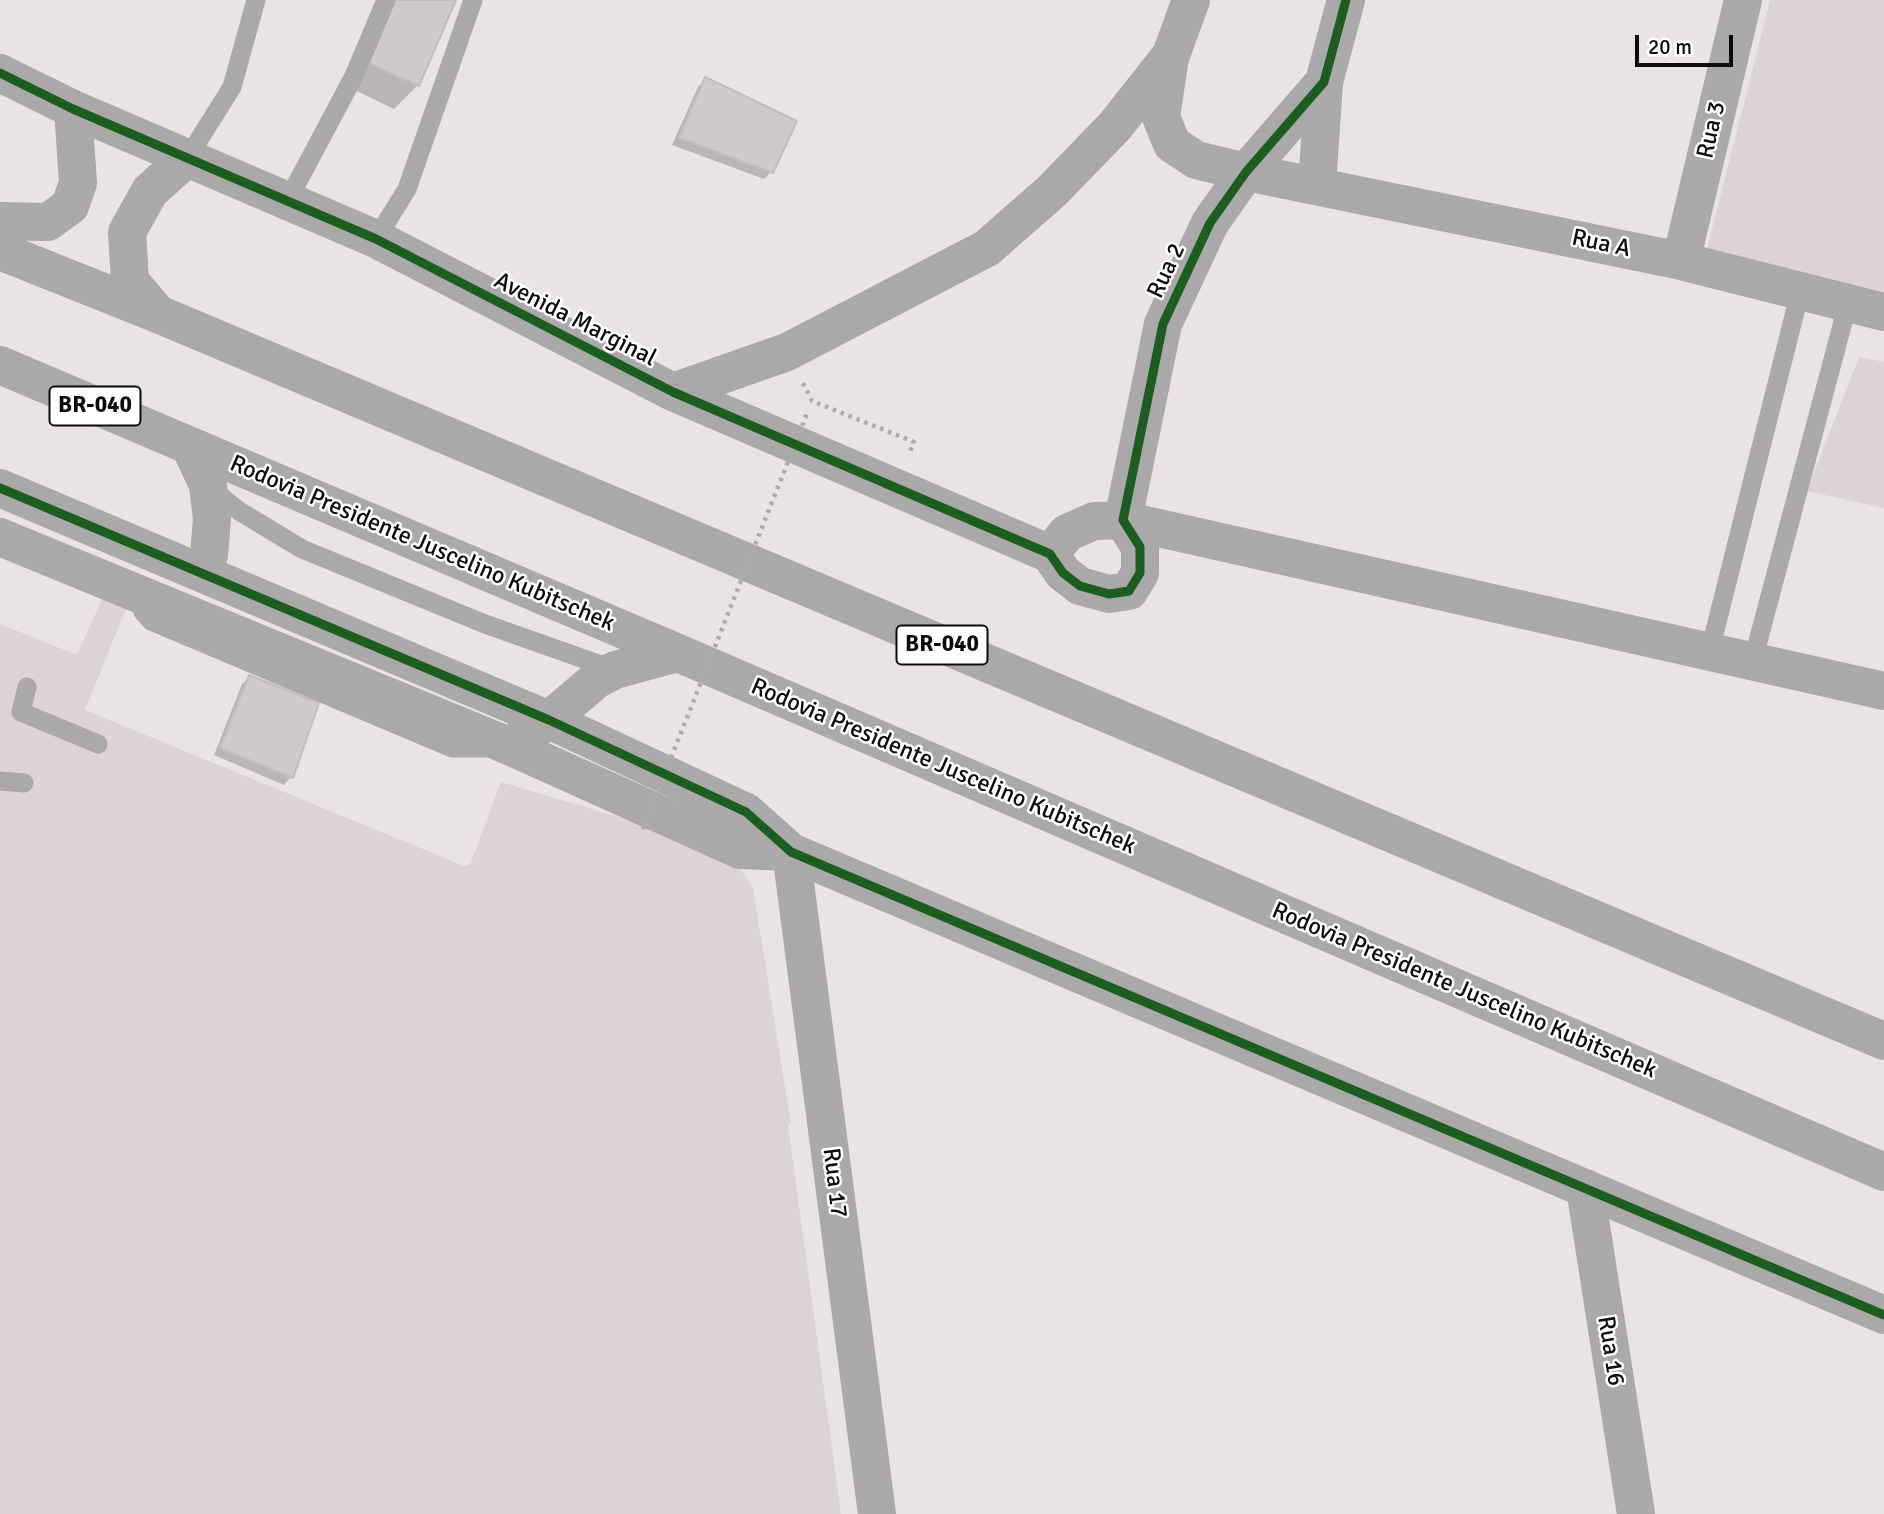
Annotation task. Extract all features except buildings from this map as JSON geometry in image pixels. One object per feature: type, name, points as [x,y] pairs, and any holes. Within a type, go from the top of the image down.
[{"type":"highway","points":[[0,221],[48,222],[70,206],[78,183],[73,109]]},
{"type":"highway","points":[[158,314],[130,281],[127,232],[150,191],[188,157]]},
{"type":"highway","name":"BR-040","points":[[0,251],[158,314],[1884,1041]]},
{"type":"highway","name":"Rodovia Presidente Juscelino Kubitschek","points":[[0,365],[678,653],[1884,1172]]},
{"type":"highway","points":[[190,446],[208,485],[212,519],[209,555],[202,572]]},
{"type":"highway","points":[[509,746],[549,720],[605,675],[678,653]]},
{"type":"street","points":[[673,392],[787,352],[987,248],[1052,191],[1115,126],[1171,55],[1191,0]]},
{"type":"street","name":"Rua 2","points":[[1123,520],[1163,324],[1210,223],[1246,172],[1324,82],[1346,0]]},
{"type":"street","name":"Rua 3","points":[[1681,261],[1743,0]]},
{"type":"street","name":"Rua A","points":[[1171,55],[1161,117],[1172,144],[1196,160],[1681,261],[1866,308]]},
{"type":"street","name":"Avenida Marginal","points":[[0,74],[73,109],[376,239],[673,392],[1049,554],[1063,573],[1080,586],[1110,594],[1129,591],[1140,573],[1140,547],[1123,520]]},
{"type":"street","points":[[1317,186],[1324,82]]},
{"type":"street","points":[[0,488],[549,720],[746,812],[791,852],[1884,1315]]},
{"type":"street","points":[[1049,554],[1067,533],[1094,521],[1123,520],[1884,691]]},
{"type":"street","points":[[0,537],[509,746],[740,850],[791,852]]},
{"type":"street","points":[[590,741],[605,675]]},
{"type":"street","name":"Rua 17","points":[[791,852],[877,1514]]},
{"type":"street","name":"Rua 16","points":[[1585,1188],[1636,1514]]},
{"type":"lane","points":[[188,157],[232,88],[256,0]]},
{"type":"lane","points":[[288,200],[354,75],[386,0]]},
{"type":"lane","points":[[376,239],[407,189],[472,0]]},
{"type":"lane","points":[[1710,650],[1800,292]]},
{"type":"lane","points":[[1753,660],[1866,308]]},
{"type":"lane","points":[[208,485],[239,512],[302,549],[605,675]]},
{"type":"lane","points":[[27,687],[21,712],[98,744]]},
{"type":"lane","points":[[0,781],[24,783]]},
{"type":"path","points":[[812,401],[914,442],[910,452],[897,447]]},
{"type":"path","points":[[643,829],[808,411]]},
{"type":"shaded area","points":[[1770,0],[1884,0],[1884,293],[1706,254]]},
{"type":"shaded area","points":[[1859,357],[1884,362],[1884,508],[1807,491]]},
{"type":"shaded area","points":[[104,595],[127,606],[85,710],[464,866],[470,865],[501,782],[655,828],[735,861],[753,888],[791,1124],[788,1125],[841,1514],[0,1514],[0,624],[77,655]]},
{"type":"cycle path","points":[[0,73],[73,109],[376,239],[673,392],[1050,554],[1063,573],[1080,586],[1109,594],[1129,591],[1140,573],[1140,547],[1123,520],[1163,324],[1210,223],[1246,172],[1324,82],[1346,0]]},
{"type":"cycle path","points":[[0,488],[549,720],[746,812],[791,852],[1884,1315]]}]
